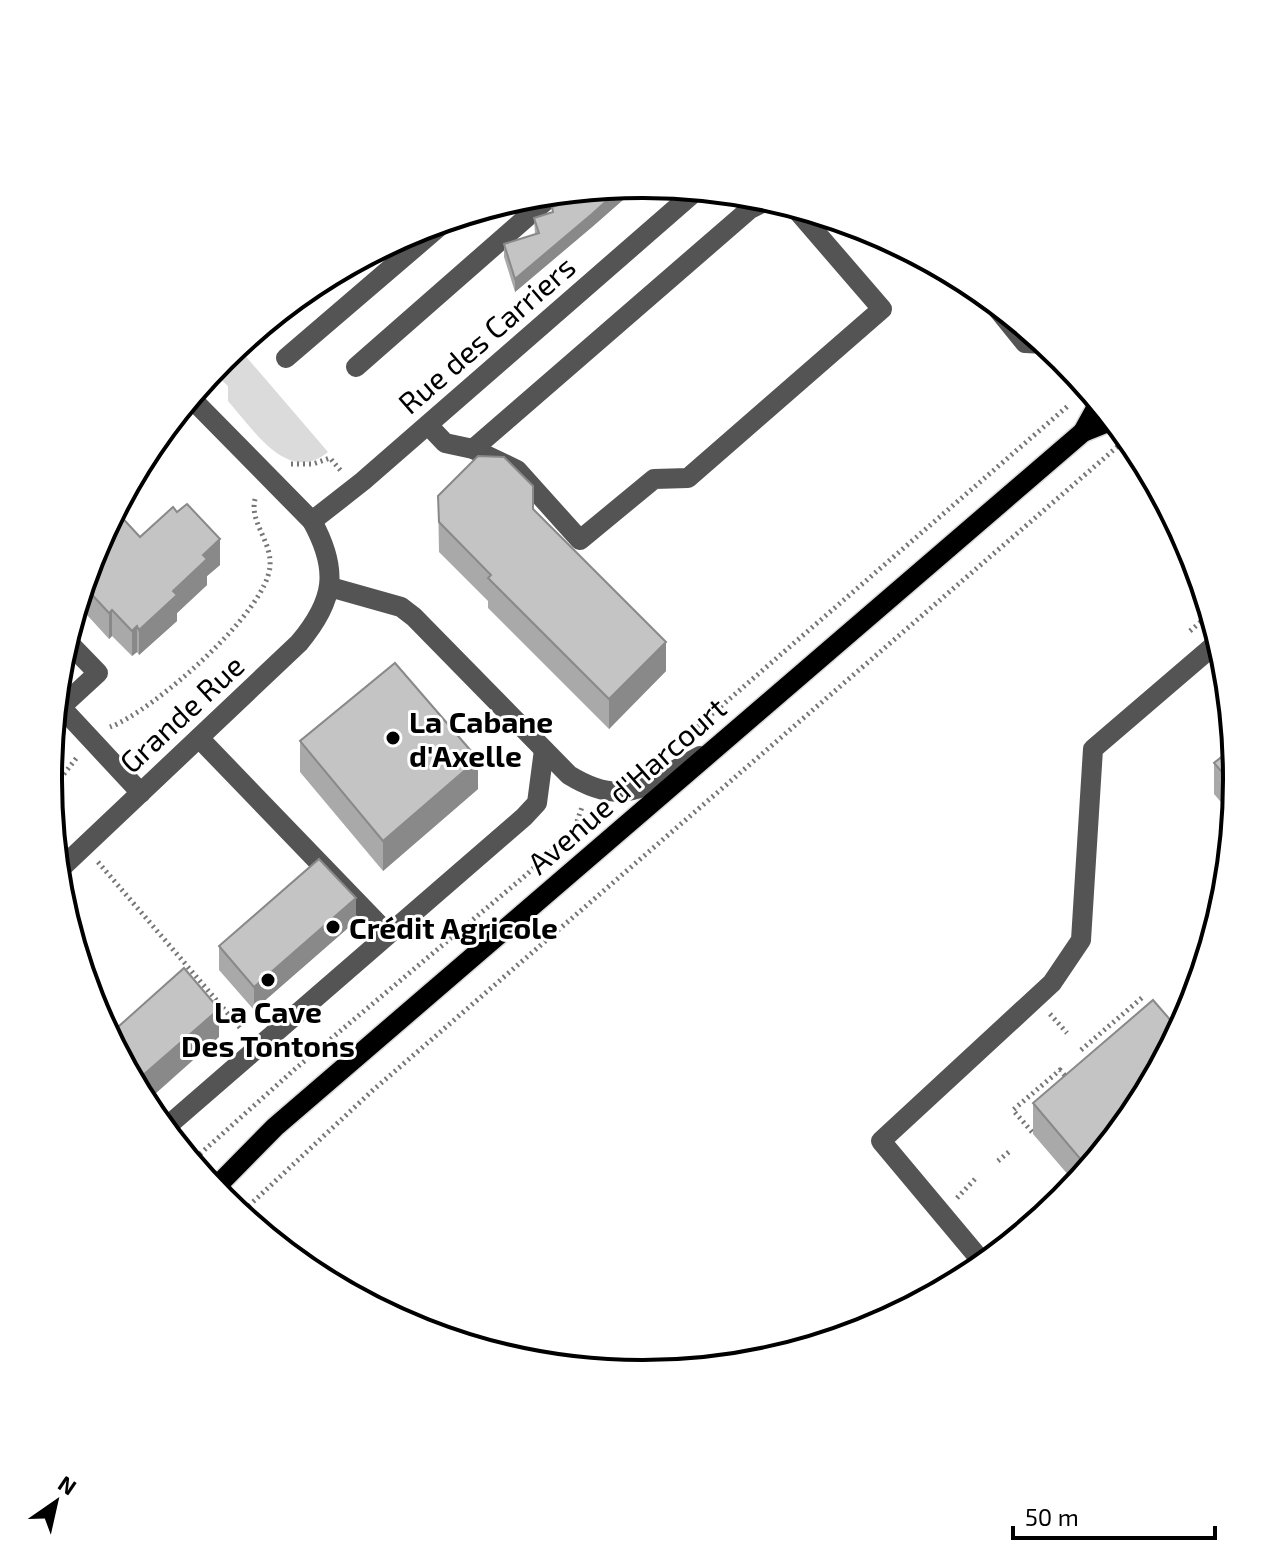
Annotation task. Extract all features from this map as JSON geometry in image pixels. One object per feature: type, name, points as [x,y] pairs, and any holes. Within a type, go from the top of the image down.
[{"type":"main road","name":"Avenue d'Harcourt","points":[[1083,432],[1093,414]]},
{"type":"main road","name":"Avenue d'Harcourt","points":[[223,1180],[275,1127],[713,749],[1083,432],[1102,424]]},
{"type":"street","name":"Rue des Carriers","points":[[312,521],[428,425],[685,200]]},
{"type":"street","points":[[356,367],[537,209]]},
{"type":"street","points":[[473,449],[750,209]]},
{"type":"street","points":[[428,425],[445,443],[473,449],[517,470],[580,540],[654,479],[688,478],[882,309],[807,222]]},
{"type":"street","points":[[286,358],[420,243]]},
{"type":"street","name":"Grande Rue","points":[[68,862],[299,643],[317,622],[330,587],[330,566],[324,542],[312,521],[198,406]]},
{"type":"street","points":[[330,587],[401,607],[569,775],[610,795],[639,789],[713,749]]},
{"type":"street","points":[[976,1254],[881,1141],[1052,983],[1081,940],[1093,749],[1208,650]]},
{"type":"street","points":[[67,701],[98,673],[77,651]]},
{"type":"street","points":[[65,717],[141,793]]},
{"type":"street","points":[[199,738],[388,934]]},
{"type":"street","points":[[174,1121],[537,803],[544,750]]},
{"type":"path","points":[[683,739],[1077,399]]},
{"type":"path","points":[[249,1205],[372,1091],[1118,447]]},
{"type":"path","points":[[289,462],[294,466],[330,458],[345,474]]},
{"type":"path","points":[[103,731],[132,718],[164,695],[251,607],[270,565],[268,547],[253,513],[260,491]]},
{"type":"path","points":[[62,776],[80,752]]},
{"type":"path","points":[[200,1154],[556,847],[574,830],[587,797]]},
{"type":"path","points":[[92,855],[242,1030]]},
{"type":"path","points":[[1081,1050],[1144,996]]},
{"type":"path","points":[[1046,1010],[1067,1033]]},
{"type":"path","points":[[1032,1132],[1013,1110],[1060,1070],[1069,1080]]},
{"type":"path","points":[[998,1161],[1010,1151]]},
{"type":"path","points":[[954,1204],[959,1194],[975,1179]]},
{"type":"shaded area","points":[[246,356],[328,452],[313,460],[299,462],[272,450],[228,401],[228,386],[221,380]]},
{"type":"building","points":[[608,200],[515,279],[504,244],[539,233],[534,218],[553,212],[552,207]]},
{"type":"building","points":[[478,456],[504,457],[533,486],[533,509],[666,642],[609,699],[488,578],[491,575],[439,522],[438,496]]},
{"type":"building","points":[[187,504],[220,539],[203,555],[207,559],[173,591],[177,595],[139,630],[137,626],[132,631],[92,595],[106,557],[124,519],[140,537],[173,507],[177,512]]},
{"type":"building","points":[[395,663],[478,759],[383,841],[300,741]]},
{"type":"building","points":[[1222,756],[1223,773],[1214,763]]},
{"type":"building","points":[[319,859],[356,898],[254,987],[219,946]]},
{"type":"building","points":[[184,968],[219,1009],[143,1075],[118,1027]]},
{"type":"building","points":[[1153,1000],[1170,1020],[1125,1102],[1081,1160],[1033,1103]]},
{"type":"place","name":"La Cabane d'Axelle","points":[[393,738]]},
{"type":"place","name":"Crédit Agricole","points":[[333,927]]},
{"type":"place","name":"La Cave Des Tontons","points":[[268,980]]}]
